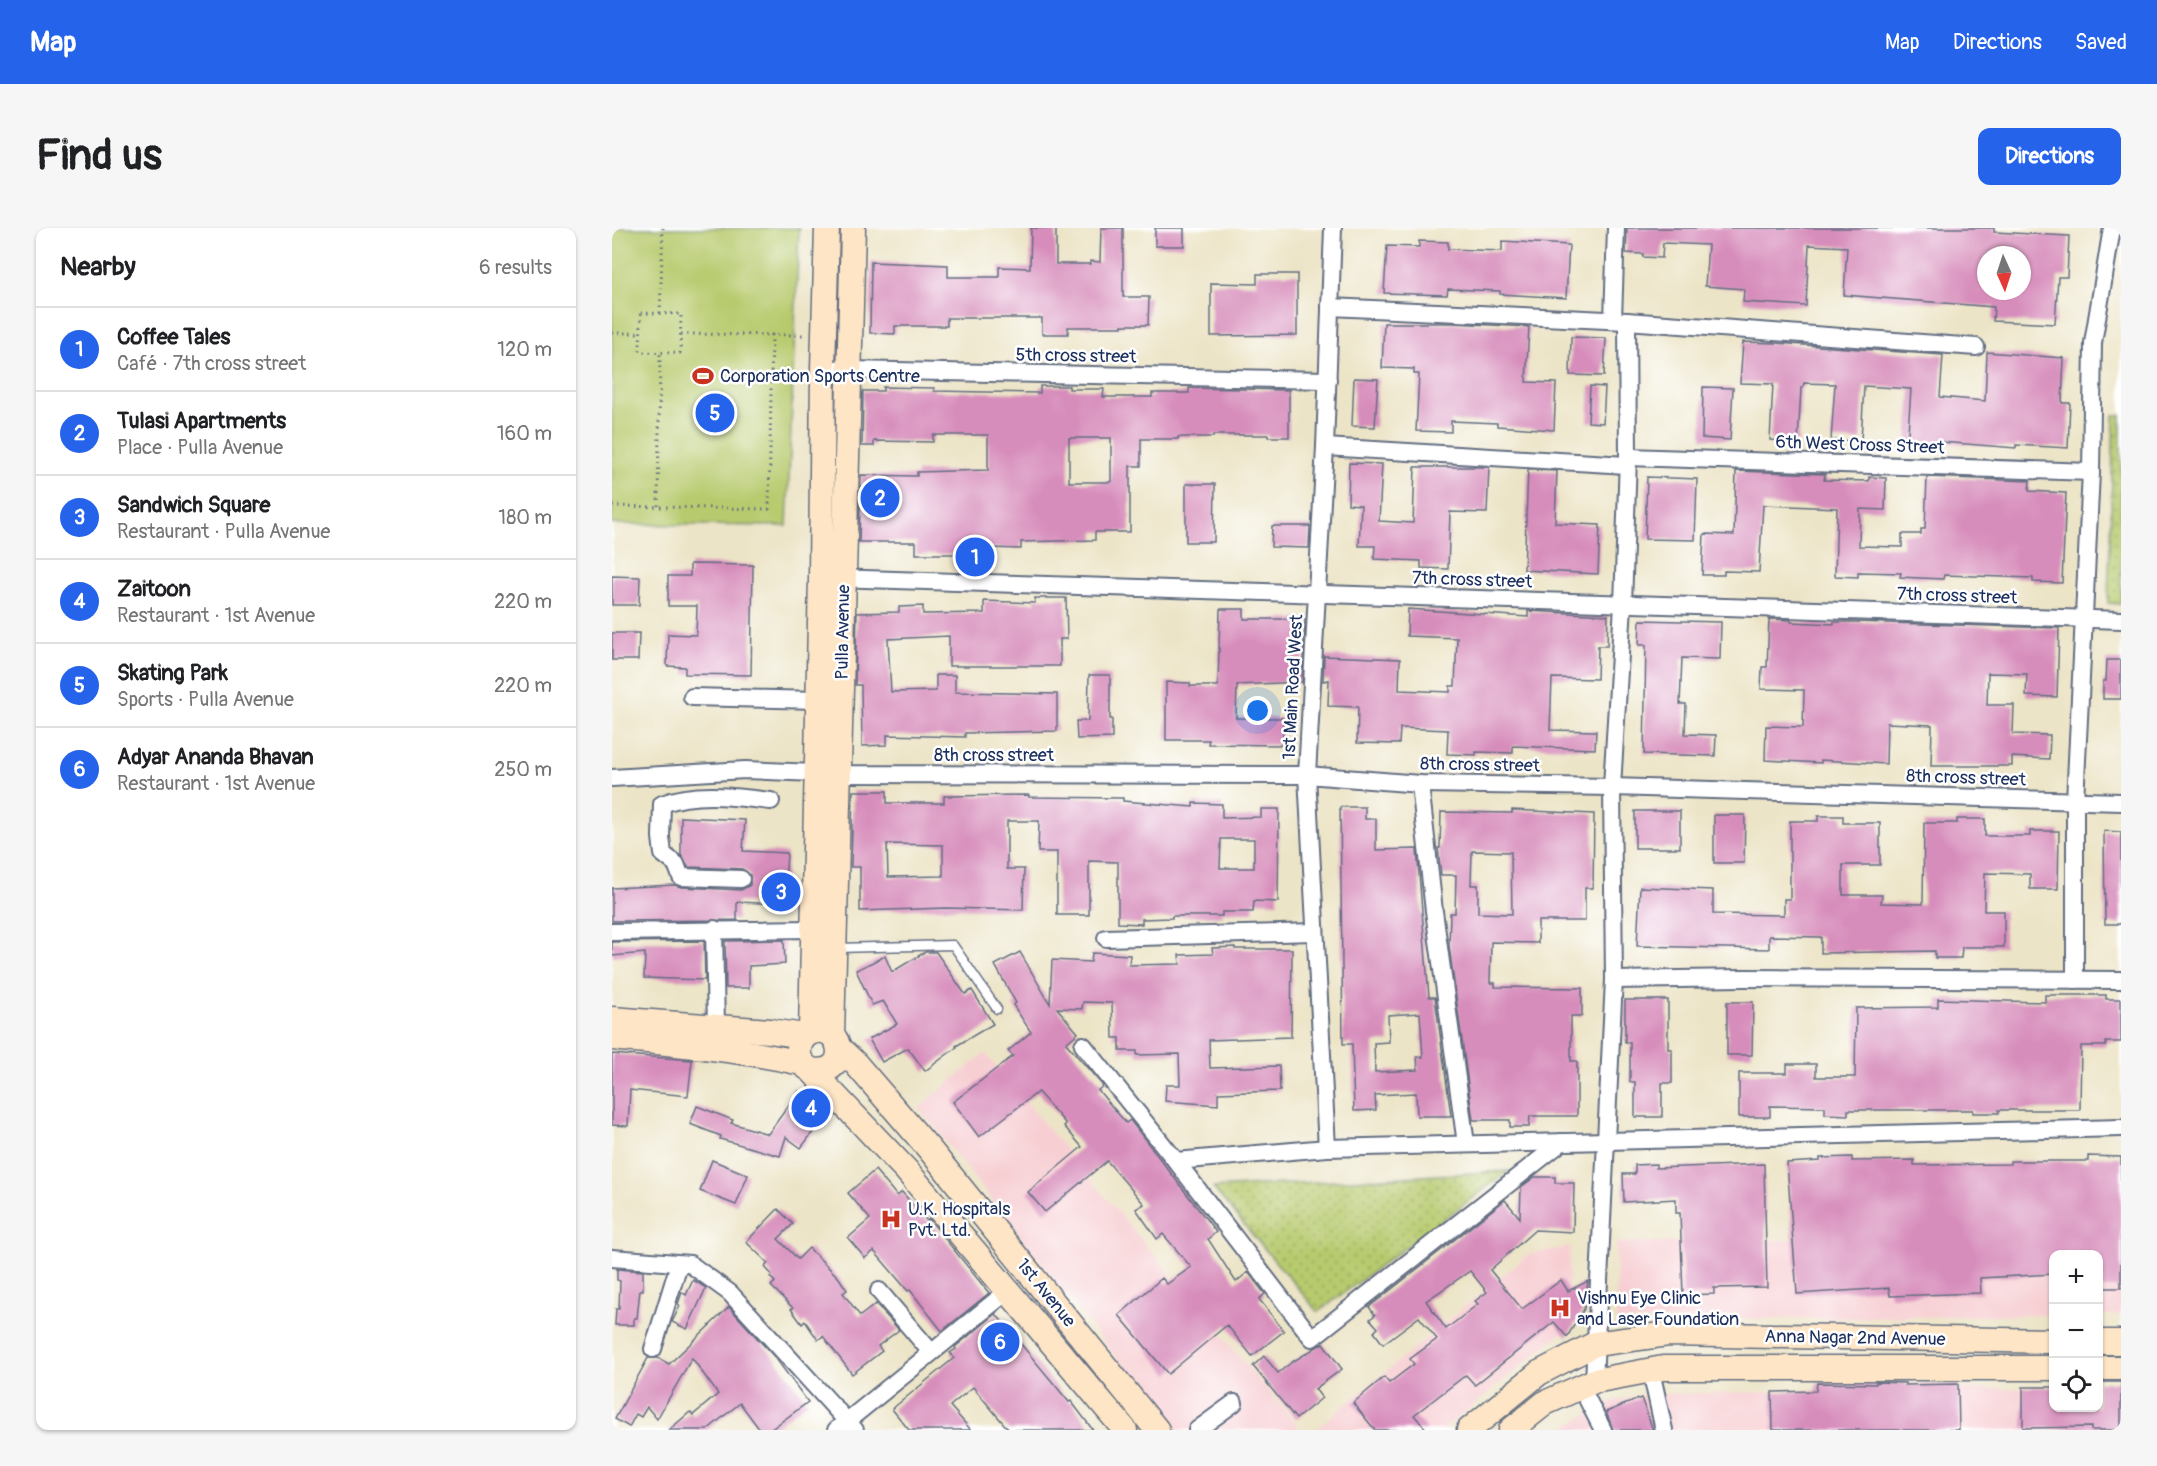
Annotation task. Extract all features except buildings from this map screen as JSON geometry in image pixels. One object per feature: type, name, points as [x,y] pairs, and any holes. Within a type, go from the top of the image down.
[{"type":"main road","name":"Pulla Avenue","points":[[822,1038],[835,948],[828,774],[832,578],[823,368],[827,228]]},
{"type":"main road","name":"Pulla Avenue","points":[[822,1038],[813,929],[828,774],[818,700],[832,578],[849,370],[853,228]]},
{"type":"main road","points":[[612,1018],[770,1031],[822,1038],[839,1057],[828,1070],[820,1072],[767,1055],[612,1038]]},
{"type":"main road","points":[[807,1067],[799,1057],[798,1049],[822,1038]]},
{"type":"main road","name":"1st Avenue","points":[[822,1038],[855,1063],[930,1150],[1157,1430]]},
{"type":"main road","name":"1st Avenue","points":[[807,1067],[907,1171],[1125,1430]]},
{"type":"main road","name":"Anna Nagar 2nd Avenue","points":[[1469,1430],[1539,1373],[1595,1344],[1668,1334],[2049,1341]]},
{"type":"main road","points":[[2103,1342],[2121,1342]]},
{"type":"main road","name":"Anna Nagar 2nd Avenue","points":[[1511,1430],[1545,1403],[1588,1384],[1663,1368],[2049,1368]]},
{"type":"main road","points":[[2103,1368],[2121,1368]]},
{"type":"street","name":"1st Main Road West","points":[[1326,1148],[1307,775],[1325,447],[1333,228]]},
{"type":"street","points":[[1603,1430],[1588,1384],[1595,1344],[1614,980],[1612,787],[1623,605],[1627,461],[1616,228]]},
{"type":"street","points":[[2075,980],[2075,801],[2091,472],[2093,343],[2112,228]]},
{"type":"street","points":[[1330,307],[1620,320],[1976,347]]},
{"type":"street","name":"5th cross street","points":[[823,368],[1328,381]]},
{"type":"street","name":"6th West Cross Street","points":[[1325,447],[1627,461],[2091,472]]},
{"type":"street","name":"7th cross street","points":[[832,578],[2121,620]]},
{"type":"street","points":[[692,697],[818,700]]},
{"type":"street","points":[[745,770],[749,798]]},
{"type":"street","name":"8th cross street","points":[[612,778],[745,770],[828,774],[1307,775],[1420,784],[1612,787],[2121,802]]},
{"type":"street","points":[[669,775],[676,799]]},
{"type":"street","points":[[1420,784],[1434,911],[1466,1144]]},
{"type":"street","points":[[741,879],[681,877],[676,864],[663,854],[662,804],[676,799],[718,796],[771,801]]},
{"type":"street","points":[[612,933],[714,929],[813,929]]},
{"type":"street","points":[[714,929],[716,1027]]},
{"type":"street","points":[[1106,938],[1314,932]]},
{"type":"street","points":[[1614,980],[1743,978],[2121,980]]},
{"type":"street","points":[[1083,1045],[1176,1161],[1312,1338],[1562,1142]]},
{"type":"street","points":[[1176,1161],[1326,1148],[2121,1128]]},
{"type":"street","points":[[612,1258],[690,1264],[730,1293],[846,1427],[931,1352],[1009,1290]]},
{"type":"street","points":[[652,1349],[679,1264]]},
{"type":"street","points":[[879,1291],[931,1352]]},
{"type":"street","points":[[1651,1371],[1664,1430]]},
{"type":"street","points":[[1197,1430],[1234,1403]]},
{"type":"lane","points":[[835,948],[953,945],[997,1009]]},
{"type":"path","points":[[660,314],[663,228]]},
{"type":"path","points":[[641,313],[660,314],[681,314],[680,353],[640,352],[641,313]]},
{"type":"path","points":[[612,333],[641,333]]},
{"type":"path","points":[[681,334],[809,336]]},
{"type":"path","points":[[612,506],[769,509],[772,334]]},
{"type":"path","points":[[658,506],[660,353]]},
{"type":"shaded area","points":[[985,1053],[1301,1430],[1173,1430],[919,1108]]},
{"type":"shaded area","points":[[2121,1234],[2121,1315],[2103,1315],[2103,1250],[2049,1250],[2049,1315],[1616,1321],[1616,1243]]},
{"type":"shaded area","points":[[1570,1247],[1566,1329],[1443,1430],[1315,1430],[1529,1254]]},
{"type":"shaded area","points":[[2049,1388],[2049,1412],[2066,1412],[2121,1430],[1561,1430],[1608,1402],[1653,1394]]},
{"type":"green space","name":"Corporation Sports Centre","points":[[612,228],[799,228],[787,526],[612,524]]},
{"type":"green space","points":[[2114,415],[2121,415],[2121,604],[2108,603]]},
{"type":"green space","points":[[1509,1171],[1318,1312],[1213,1188]]},
{"type":"place","name":"Corporation Sports Centre","points":[[703,376]]},
{"type":"place","name":"Skating Park","points":[[715,413]]},
{"type":"place","name":"Tulasi Apartments","points":[[880,498]]},
{"type":"place","name":"Coffee Tales","points":[[975,557]]},
{"type":"place","name":"Sandwich Square","points":[[781,892]]},
{"type":"place","name":"Zaitoon","points":[[811,1108]]},
{"type":"place","name":"U.K. Hospitals Pvt. Ltd.","points":[[891,1219]]},
{"type":"place","name":"Vishnu Eye Clinic and Laser Foundation","points":[[1560,1308]]},
{"type":"place","name":"Adyar Ananda Bhavan","points":[[1000,1342]]}]
